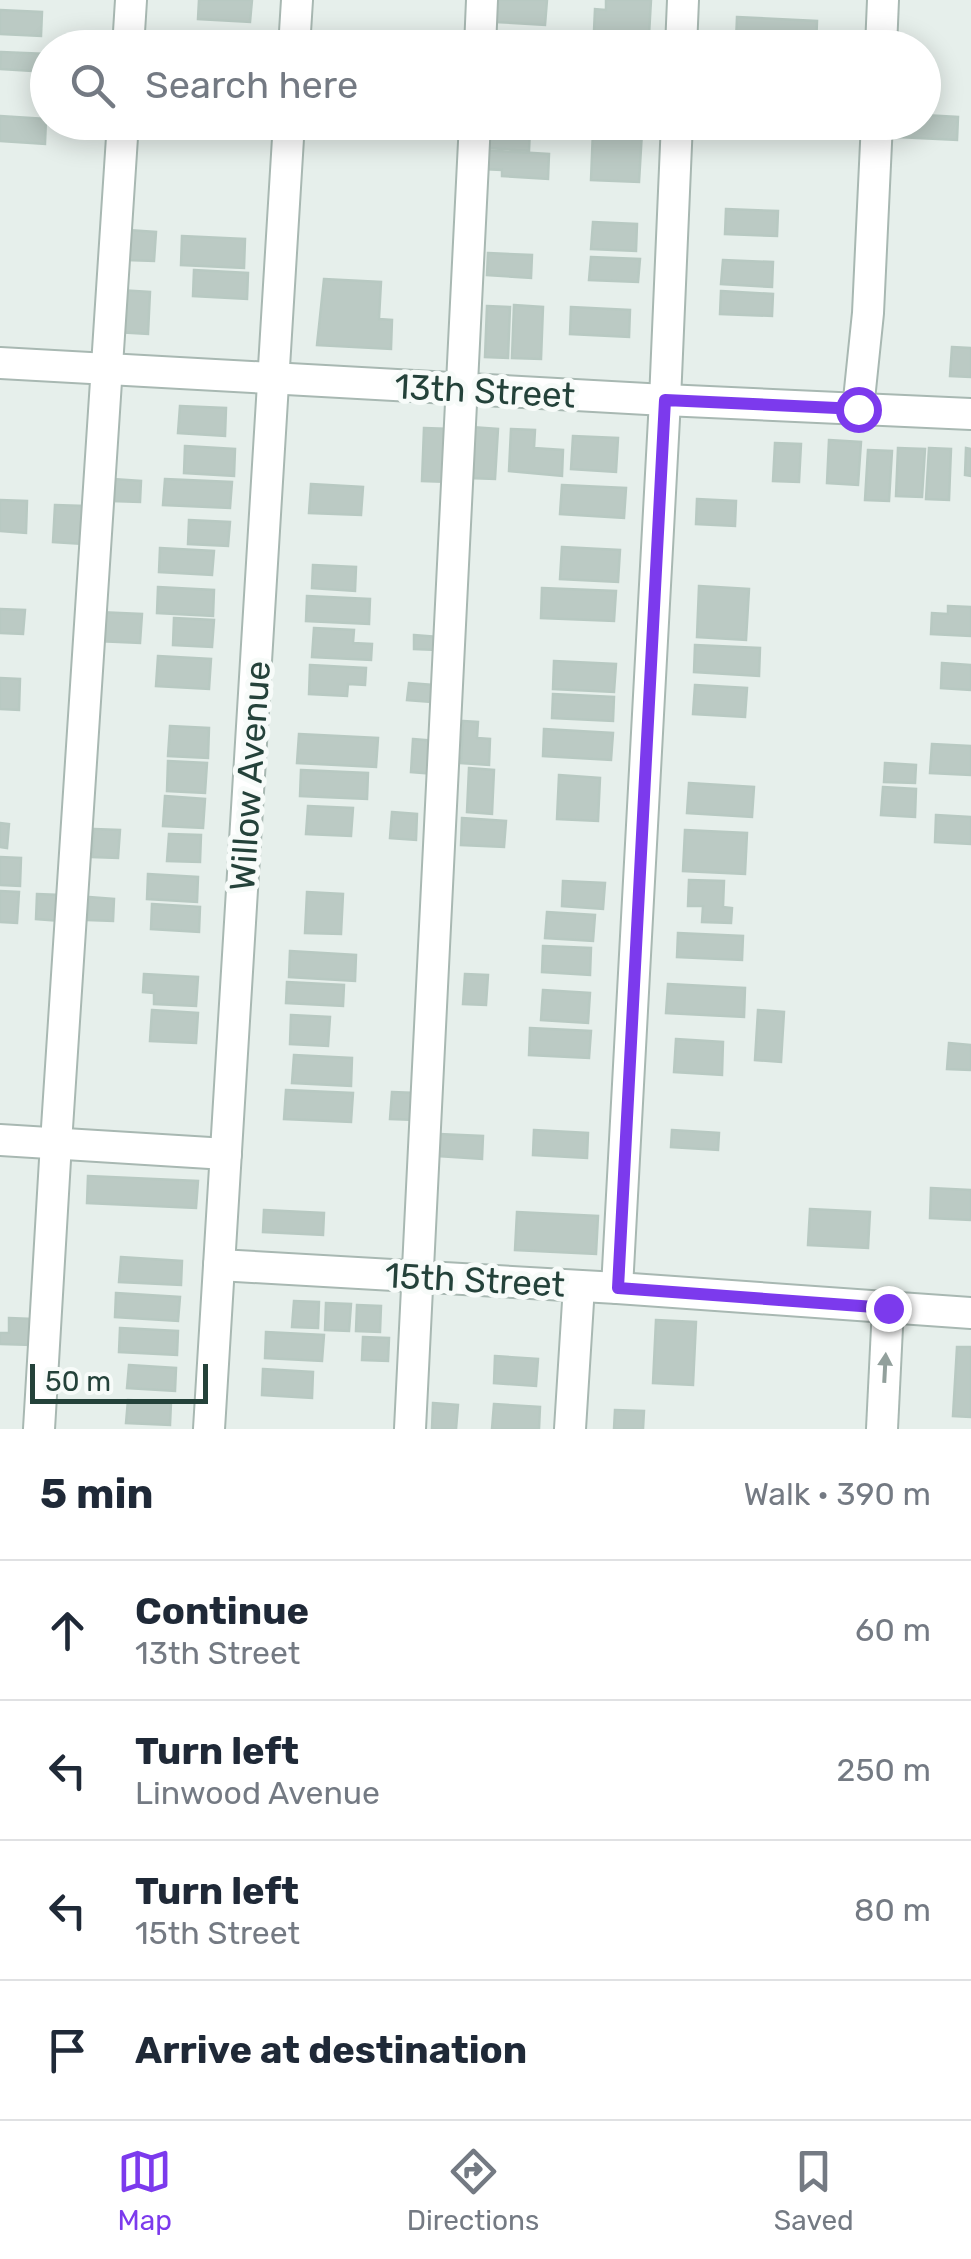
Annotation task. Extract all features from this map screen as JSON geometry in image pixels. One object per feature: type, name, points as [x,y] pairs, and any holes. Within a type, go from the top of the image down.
[{"type":"street","points":[[129,30],[131,0]]},
{"type":"street","points":[[295,30],[297,0]]},
{"type":"street","points":[[481,30],[482,0]]},
{"type":"street","points":[[681,30],[683,0]]},
{"type":"street","points":[[882,30],[883,0]]},
{"type":"street","points":[[39,1429],[123,140]]},
{"type":"street","name":"Willow Avenue","points":[[209,1429],[288,140]]},
{"type":"street","points":[[410,1429],[475,140]]},
{"type":"street","points":[[618,1288],[676,140]]},
{"type":"street","points":[[858,409],[868,312],[876,140]]},
{"type":"street","name":"13th Street","points":[[0,363],[971,414]]},
{"type":"street","points":[[0,1140],[226,1154]]},
{"type":"street","name":"15th Street","points":[[219,1265],[971,1313]]},
{"type":"street","points":[[570,1429],[579,1286]]},
{"type":"street","points":[[882,1429],[888,1308]]},
{"type":"building","points":[[199,0],[252,0],[250,22],[198,19]]},
{"type":"building","points":[[497,0],[547,0],[545,25],[496,22]]},
{"type":"building","points":[[606,0],[651,0],[649,30],[594,30],[595,9],[606,10]]},
{"type":"building","points":[[0,10],[42,12],[41,30],[30,30],[30,35],[0,34]]},
{"type":"building","points":[[737,17],[817,21],[817,30],[736,30]]},
{"type":"building","points":[[1,52],[30,53],[30,71],[0,69]]},
{"type":"building","points":[[0,116],[30,118],[30,140],[45,140],[45,144],[0,141]]},
{"type":"building","points":[[941,116],[958,117],[957,140],[941,139]]},
{"type":"building","points":[[488,140],[529,140],[529,151],[488,148]]},
{"type":"building","points":[[593,140],[642,140],[639,182],[591,180]]},
{"type":"building","points":[[483,150],[549,154],[548,179],[502,176],[502,170],[482,169]]},
{"type":"building","points":[[726,209],[778,211],[777,236],[725,234]]},
{"type":"building","points":[[593,222],[637,224],[636,251],[591,249]]},
{"type":"building","points":[[128,230],[156,232],[154,261],[127,260]]},
{"type":"building","points":[[182,236],[245,239],[244,268],[181,265]]},
{"type":"building","points":[[488,253],[532,255],[531,278],[487,275]]},
{"type":"building","points":[[591,257],[640,259],[638,282],[589,280]]},
{"type":"building","points":[[723,260],[773,262],[772,287],[721,284]]},
{"type":"building","points":[[194,270],[248,273],[247,299],[193,296]]},
{"type":"building","points":[[324,279],[381,282],[379,319],[392,320],[391,349],[317,345]]},
{"type":"building","points":[[119,290],[150,292],[148,334],[116,332]]},
{"type":"building","points":[[721,291],[773,294],[772,316],[720,314]]},
{"type":"building","points":[[514,305],[543,307],[541,359],[512,358]]},
{"type":"building","points":[[487,306],[510,307],[508,358],[485,357]]},
{"type":"building","points":[[571,307],[630,310],[629,337],[570,334]]},
{"type":"building","points":[[952,347],[971,348],[971,377],[950,376]]},
{"type":"building","points":[[180,406],[226,408],[225,436],[178,433]]},
{"type":"building","points":[[471,427],[498,429],[495,479],[469,478]]},
{"type":"building","points":[[424,428],[452,429],[449,482],[422,481]]},
{"type":"building","points":[[511,429],[535,430],[534,448],[563,450],[562,476],[509,471]]},
{"type":"building","points":[[573,436],[618,438],[616,472],[571,469]]},
{"type":"building","points":[[829,440],[861,442],[858,485],[827,483]]},
{"type":"building","points":[[775,443],[801,444],[799,482],[773,481]]},
{"type":"building","points":[[185,446],[235,449],[234,476],[184,473]]},
{"type":"building","points":[[898,448],[925,449],[922,497],[896,496]]},
{"type":"building","points":[[929,448],[951,449],[949,500],[926,499]]},
{"type":"building","points":[[966,448],[971,449],[971,476],[965,475]]},
{"type":"building","points":[[868,450],[892,451],[889,501],[865,500]]},
{"type":"building","points":[[113,479],[141,481],[140,502],[112,501]]},
{"type":"building","points":[[165,479],[232,482],[230,508],[163,505]]},
{"type":"building","points":[[311,484],[363,487],[361,515],[309,513]]},
{"type":"building","points":[[562,485],[626,488],[624,518],[560,514]]},
{"type":"building","points":[[697,499],[736,501],[735,526],[696,524]]},
{"type":"building","points":[[0,500],[27,501],[26,533],[0,531]]},
{"type":"building","points":[[55,505],[85,506],[83,544],[53,542]]},
{"type":"building","points":[[189,520],[230,522],[228,546],[188,544]]},
{"type":"building","points":[[562,547],[620,550],[618,582],[560,579]]},
{"type":"building","points":[[160,548],[214,551],[212,575],[159,572]]},
{"type":"building","points":[[313,565],[356,567],[355,591],[312,588]]},
{"type":"building","points":[[699,586],[749,589],[746,640],[697,637]]},
{"type":"building","points":[[158,587],[214,590],[213,616],[157,613]]},
{"type":"building","points":[[542,588],[616,591],[614,621],[541,618]]},
{"type":"building","points":[[307,596],[370,599],[369,624],[306,621]]},
{"type":"building","points":[[948,606],[971,607],[971,636],[931,634],[932,613],[948,614]]},
{"type":"building","points":[[0,609],[25,610],[23,634],[0,633]]},
{"type":"building","points":[[98,612],[142,614],[140,643],[97,641]]},
{"type":"building","points":[[174,618],[214,620],[212,647],[173,645]]},
{"type":"building","points":[[314,628],[354,630],[353,643],[372,644],[371,660],[312,657]]},
{"type":"building","points":[[414,635],[438,637],[437,650],[414,649]]},
{"type":"building","points":[[695,645],[760,648],[759,676],[694,672]]},
{"type":"building","points":[[158,656],[211,659],[209,689],[156,686]]},
{"type":"building","points":[[554,661],[616,664],[614,692],[553,689]]},
{"type":"building","points":[[942,663],[971,665],[971,690],[941,688]]},
{"type":"building","points":[[310,665],[366,668],[365,685],[348,684],[347,696],[309,694]]},
{"type":"building","points":[[0,678],[20,679],[19,710],[0,709]]},
{"type":"building","points":[[409,683],[433,685],[431,702],[407,700]]},
{"type":"building","points":[[695,685],[747,688],[745,717],[693,714]]},
{"type":"building","points":[[553,694],[614,697],[613,721],[552,718]]},
{"type":"building","points":[[463,721],[478,722],[477,738],[490,739],[489,765],[461,763]]},
{"type":"building","points":[[170,726],[209,728],[208,758],[168,756]]},
{"type":"building","points":[[544,729],[613,733],[611,760],[543,756]]},
{"type":"building","points":[[299,734],[378,738],[376,767],[297,763]]},
{"type":"building","points":[[413,739],[436,741],[434,774],[411,772]]},
{"type":"building","points":[[932,744],[971,746],[971,775],[930,773]]},
{"type":"building","points":[[168,761],[207,763],[205,793],[167,791]]},
{"type":"building","points":[[885,763],[916,765],[915,783],[884,782]]},
{"type":"building","points":[[469,768],[494,770],[492,814],[467,812]]},
{"type":"building","points":[[301,770],[368,773],[367,799],[300,796]]},
{"type":"building","points":[[559,775],[600,778],[598,821],[557,819]]},
{"type":"building","points":[[689,783],[754,787],[752,817],[687,813]]},
{"type":"building","points":[[883,787],[916,789],[915,817],[881,815]]},
{"type":"building","points":[[165,796],[205,799],[203,828],[163,826]]},
{"type":"building","points":[[308,806],[353,808],[351,836],[306,834]]},
{"type":"building","points":[[392,812],[417,814],[416,840],[390,838]]},
{"type":"building","points":[[936,815],[971,817],[971,844],[935,842]]},
{"type":"building","points":[[462,818],[506,821],[504,847],[461,845]]},
{"type":"building","points":[[0,823],[9,824],[7,848],[0,847]]},
{"type":"building","points":[[94,829],[120,830],[118,858],[92,857]]},
{"type":"building","points":[[685,830],[747,833],[745,874],[683,871]]},
{"type":"building","points":[[169,834],[201,835],[200,862],[167,861]]},
{"type":"building","points":[[0,857],[21,858],[20,886],[0,885]]},
{"type":"building","points":[[148,874],[198,877],[197,902],[147,899]]},
{"type":"building","points":[[689,880],[724,881],[723,907],[732,908],[731,923],[702,922],[703,906],[688,906]]},
{"type":"building","points":[[563,881],[605,883],[603,909],[562,906]]},
{"type":"building","points":[[0,891],[19,892],[17,923],[0,922]]},
{"type":"building","points":[[307,892],[343,894],[341,934],[305,933]]},
{"type":"building","points":[[37,894],[61,895],[60,921],[36,919]]},
{"type":"building","points":[[89,897],[114,899],[113,921],[88,920]]},
{"type":"building","points":[[152,904],[200,907],[199,932],[151,929]]},
{"type":"building","points":[[547,912],[595,915],[593,941],[545,938]]},
{"type":"building","points":[[678,933],[743,936],[742,960],[677,957]]},
{"type":"building","points":[[543,946],[591,948],[590,975],[542,972]]},
{"type":"building","points":[[290,951],[356,955],[355,981],[289,977]]},
{"type":"building","points":[[144,974],[198,977],[196,1006],[154,1004],[154,993],[143,992]]},
{"type":"building","points":[[465,974],[488,975],[486,1005],[463,1004]]},
{"type":"building","points":[[287,982],[344,985],[343,1006],[286,1003]]},
{"type":"building","points":[[668,984],[745,988],[744,1017],[666,1013]]},
{"type":"building","points":[[543,990],[590,993],[588,1023],[541,1020]]},
{"type":"building","points":[[152,1010],[198,1013],[196,1043],[150,1041]]},
{"type":"building","points":[[758,1010],[784,1012],[781,1062],[755,1060]]},
{"type":"building","points":[[291,1015],[330,1017],[328,1046],[290,1044]]},
{"type":"building","points":[[530,1028],[591,1031],[589,1058],[529,1055]]},
{"type":"building","points":[[676,1039],[723,1042],[722,1075],[674,1072]]},
{"type":"building","points":[[949,1043],[971,1045],[971,1070],[947,1069]]},
{"type":"building","points":[[294,1055],[352,1058],[351,1086],[292,1083]]},
{"type":"building","points":[[286,1090],[353,1093],[351,1122],[284,1119]]},
{"type":"building","points":[[392,1092],[417,1093],[416,1120],[390,1119]]},
{"type":"building","points":[[534,1130],[588,1133],[587,1158],[533,1155]]},
{"type":"building","points":[[672,1130],[719,1133],[718,1150],[671,1147]]},
{"type":"building","points":[[439,1134],[483,1136],[482,1159],[438,1156]]},
{"type":"building","points":[[88,1176],[198,1181],[196,1208],[87,1203]]},
{"type":"building","points":[[931,1188],[971,1190],[971,1220],[930,1218]]},
{"type":"building","points":[[810,1209],[870,1212],[868,1248],[808,1245]]},
{"type":"building","points":[[264,1210],[324,1213],[323,1235],[263,1232]]},
{"type":"building","points":[[517,1212],[598,1216],[596,1254],[515,1250]]},
{"type":"building","points":[[121,1257],[182,1261],[181,1285],[119,1282]]},
{"type":"building","points":[[116,1293],[180,1297],[178,1321],[115,1317]]},
{"type":"building","points":[[294,1301],[319,1302],[318,1328],[292,1327]]},
{"type":"building","points":[[326,1303],[351,1304],[349,1331],[325,1330]]},
{"type":"building","points":[[357,1305],[381,1306],[380,1332],[356,1331]]},
{"type":"building","points":[[9,1318],[33,1319],[32,1345],[0,1344],[0,1333],[9,1333]]},
{"type":"building","points":[[656,1320],[696,1322],[693,1385],[653,1383]]},
{"type":"building","points":[[120,1328],[178,1331],[177,1355],[119,1352]]},
{"type":"building","points":[[266,1332],[324,1335],[322,1361],[265,1358]]},
{"type":"building","points":[[363,1337],[389,1338],[388,1361],[362,1360]]},
{"type":"building","points":[[957,1347],[971,1347],[971,1417],[953,1416]]},
{"type":"building","points":[[495,1356],[538,1359],[536,1386],[494,1383]]},
{"type":"building","points":[[129,1365],[176,1368],[175,1391],[127,1388]]},
{"type":"building","points":[[263,1369],[313,1372],[312,1398],[262,1395]]},
{"type":"building","points":[[128,1400],[171,1402],[170,1425],[126,1423]]},
{"type":"building","points":[[433,1403],[458,1405],[456,1429],[432,1429]]},
{"type":"building","points":[[494,1404],[540,1407],[539,1429],[492,1429]]},
{"type":"building","points":[[615,1410],[644,1411],[643,1429],[614,1429]]},
{"type":"route","points":[[858,409],[665,400],[618,1288],[888,1308]]}]
